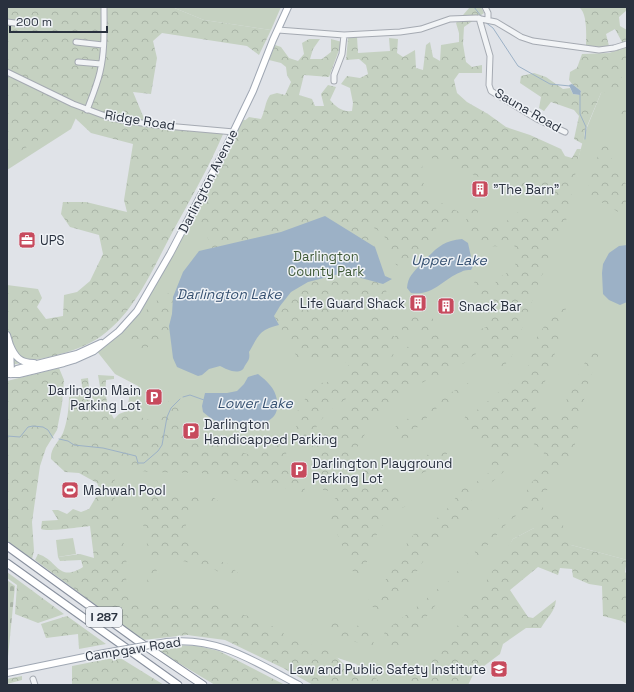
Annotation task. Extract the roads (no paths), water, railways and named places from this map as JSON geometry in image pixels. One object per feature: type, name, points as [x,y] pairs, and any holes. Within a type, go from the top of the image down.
[{"type":"highway","name":"I 287","points":[[7,546],[138,641],[203,685]]},
{"type":"highway","name":"I 287","points":[[7,563],[178,685]]},
{"type":"main road","name":"Darlington Avenue","points":[[9,374],[19,374],[74,360],[94,351],[131,318],[142,303],[173,248],[234,132],[288,7]]},
{"type":"main road","points":[[7,335],[16,357],[22,362],[41,363]]},
{"type":"main road","name":"Darlington Avenue","points":[[9,374],[17,369],[77,354],[107,341]]},
{"type":"main road","points":[[9,374],[10,345]]},
{"type":"main road","points":[[7,361],[9,374]]},
{"type":"main road","name":"Campgaw Road","points":[[7,673],[167,642],[193,641],[220,646],[242,655],[299,685]]},
{"type":"street","points":[[87,110],[102,64],[104,7]]},
{"type":"street","points":[[485,7],[488,13],[488,19]]},
{"type":"street","points":[[278,30],[344,35],[412,30],[428,27],[450,19],[479,18],[488,19],[500,24],[527,40],[599,50],[627,44]]},
{"type":"street","name":"Sauna Road","points":[[479,18],[490,56],[489,85],[491,91],[538,119],[565,132]]},
{"type":"street","points":[[7,22],[23,24]]},
{"type":"street","points":[[334,81],[334,75],[342,54],[344,35]]},
{"type":"street","points":[[76,42],[103,45]]},
{"type":"street","points":[[78,62],[102,64]]},
{"type":"street","name":"Ridge Road","points":[[7,72],[87,110],[122,120],[234,132]]},
{"type":"street","points":[[33,679],[35,685]]},
{"type":"water","points":[[572,84],[581,91],[580,95],[573,94],[569,85]]},
{"type":"water","name":"Darlington Lake","points":[[325,216],[375,247],[385,276],[392,279],[383,284],[343,273],[308,282],[291,292],[280,306],[274,316],[279,325],[267,329],[260,334],[249,352],[249,360],[242,370],[228,370],[220,366],[209,369],[202,375],[198,376],[177,367],[173,358],[169,326],[172,314],[173,297],[183,272],[199,251],[281,232]]},
{"type":"water","name":"Upper Lake","points":[[462,239],[468,243],[473,266],[471,270],[462,271],[432,290],[411,293],[407,288],[408,280],[421,264],[443,244]]},
{"type":"water","points":[[627,245],[627,302],[620,305],[609,300],[603,294],[603,264],[609,253],[619,246]]},
{"type":"water","name":"Lower Lake","points":[[258,374],[270,385],[276,396],[277,408],[271,419],[265,422],[252,424],[224,423],[216,421],[203,412],[202,406],[205,393],[227,393],[237,391],[248,377]]},
{"type":"water","name":"Mahwah Pool","points":[[68,482],[69,487],[75,486],[76,494],[64,495],[62,483]]},
{"type":"waterway","points":[[474,7],[481,16]]},
{"type":"waterway","points":[[485,22],[493,28],[518,66],[550,84],[570,86]]},
{"type":"waterway","points":[[580,94],[580,114],[586,127],[585,139]]},
{"type":"waterway","points":[[183,397],[190,395],[204,400]]},
{"type":"waterway","points":[[59,439],[68,441],[74,445],[103,448],[136,456],[138,463],[144,463],[158,451],[162,445],[167,417],[171,408],[180,399]]},
{"type":"waterway","points":[[7,436],[20,437],[28,427],[33,426],[43,427],[48,430],[53,438]]},
{"type":"place","name":"\"The Barn\"","points":[[480,189]]},
{"type":"place","name":"UPS","points":[[27,240]]},
{"type":"place","name":"Life Guard Shack","points":[[418,303]]},
{"type":"place","name":"Snack Bar","points":[[446,306]]},
{"type":"place","name":"Darlingon Main Parking Lot","points":[[154,397]]},
{"type":"place","name":"Darlington Handicapped Parking","points":[[191,431]]},
{"type":"place","name":"Darlington Playground Parking Lot","points":[[299,470]]},
{"type":"place","name":"Mahwah Pool","points":[[70,490]]},
{"type":"place","name":"Law and Public Safety Institute","points":[[499,669]]},
{"type":"park label","name":"Darlington County Park","points":[[326,264]]}]
